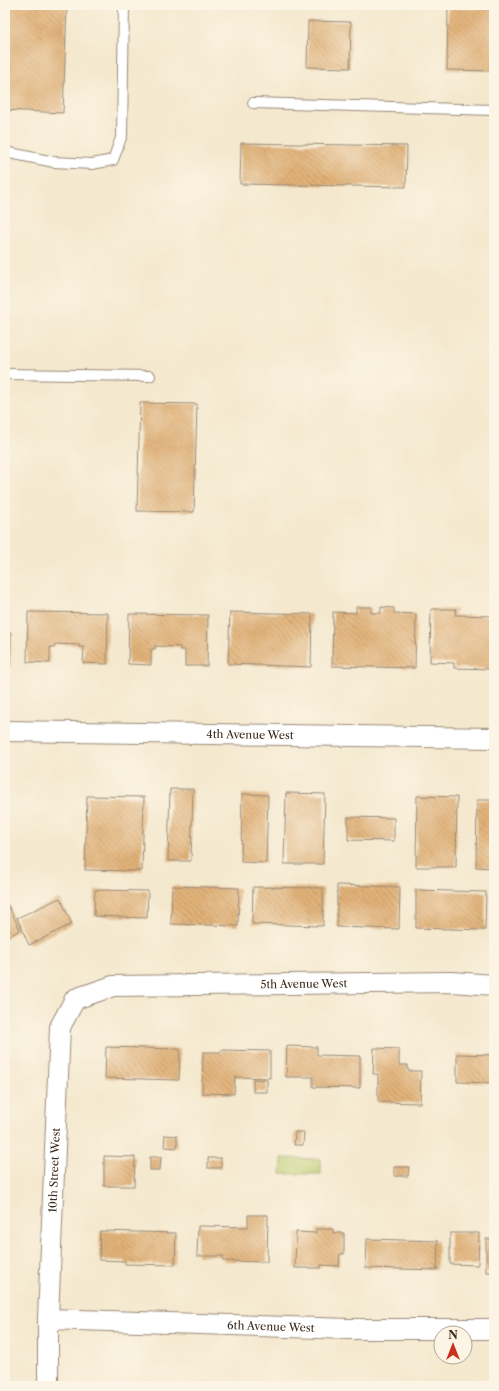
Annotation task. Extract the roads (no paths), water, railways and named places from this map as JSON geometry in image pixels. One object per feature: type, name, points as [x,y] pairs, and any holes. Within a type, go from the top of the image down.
[{"type":"street","name":"4th Avenue West","points":[[5,731],[494,738]]},
{"type":"street","name":"5th Avenue West","points":[[114,986],[452,982],[494,985]]},
{"type":"street","name":"10th Street West","points":[[48,1386],[48,1319],[60,1027],[75,999],[114,986]]},
{"type":"street","name":"6th Avenue West","points":[[48,1319],[349,1329],[494,1329]]},
{"type":"lane","points":[[5,152],[54,162],[92,164],[114,160],[122,135],[124,5]]},
{"type":"lane","points":[[253,102],[494,110]]},
{"type":"lane","points":[[5,374],[150,376]]}]
